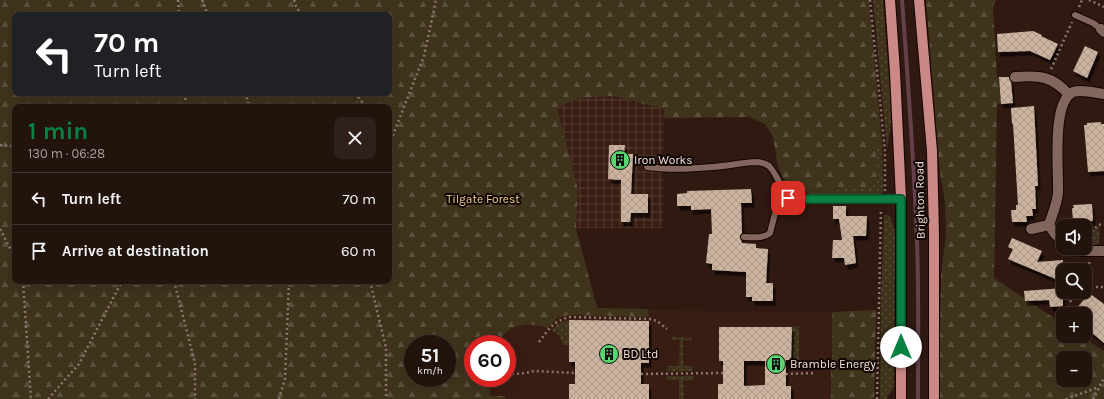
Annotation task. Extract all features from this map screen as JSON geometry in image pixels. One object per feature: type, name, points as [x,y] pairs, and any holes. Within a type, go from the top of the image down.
[{"type":"main road","name":"Brighton Road","points":[[890,0],[901,199],[901,395]]},
{"type":"main road","name":"Brighton Road","points":[[920,0],[932,151],[934,233],[934,399]]},
{"type":"street","points":[[1015,76],[1034,76],[1046,78],[1063,87],[1069,95]]},
{"type":"street","points":[[1056,235],[1049,225],[1057,195],[1058,132],[1064,102],[1069,95],[1074,92],[1081,91],[1104,94]]},
{"type":"street","points":[[1031,229],[1049,225]]},
{"type":"street","points":[[1092,252],[1104,251]]},
{"type":"lane","points":[[1075,15],[1092,22],[1103,30]]},
{"type":"lane","points":[[647,167],[685,169],[755,162],[763,163],[769,166],[788,198]]},
{"type":"lane","points":[[744,237],[767,236],[770,233],[779,202],[788,198],[901,199]]},
{"type":"lane","points":[[894,399],[901,395]]},
{"type":"path","points":[[178,0],[179,12]]},
{"type":"path","points":[[202,0],[207,12]]},
{"type":"path","points":[[294,0],[299,12]]},
{"type":"path","points":[[392,133],[424,56],[436,0]]},
{"type":"path","points":[[1089,0],[1104,7]]},
{"type":"path","points":[[1046,78],[1075,15]]},
{"type":"path","points":[[357,96],[364,104]]},
{"type":"path","points":[[0,145],[12,146]]},
{"type":"path","points":[[1092,230],[1098,224],[1104,224]]},
{"type":"path","points":[[0,229],[12,252]]},
{"type":"path","points":[[23,284],[31,399]]},
{"type":"path","points":[[48,399],[80,364],[120,284]]},
{"type":"path","points":[[175,284],[195,363],[195,399]]},
{"type":"path","points":[[279,399],[285,379],[289,284]]},
{"type":"path","points":[[371,284],[386,348],[386,399]]},
{"type":"path","points":[[1092,287],[1104,287]]},
{"type":"path","points":[[539,342],[555,323],[570,317],[650,319],[657,321],[667,329]]},
{"type":"path","points":[[516,374],[534,371],[575,373]]},
{"type":"path","points":[[641,374],[723,373]]},
{"type":"path","points":[[786,374],[815,373]]},
{"type":"path","points":[[1093,399],[1104,378]]},
{"type":"path","points":[[1066,399],[1099,387]]},
{"type":"shaded area","points":[[614,96],[664,109],[663,228],[576,228],[578,189],[557,108],[578,98]]},
{"type":"shaded area","points":[[597,308],[832,312],[831,399],[490,399],[489,387],[516,387],[516,335],[505,335],[508,331],[521,325],[540,325],[551,323],[557,318]]},
{"type":"green space","name":"Tilgate Forest","points":[[0,0],[869,0],[882,142],[876,147],[878,181],[866,187],[811,192],[790,187],[783,178],[777,163],[773,137],[765,124],[749,117],[664,118],[664,109],[614,96],[578,98],[557,108],[578,189],[576,228],[597,308],[648,309],[649,317],[568,315],[557,318],[548,328],[526,325],[513,328],[504,335],[464,335],[464,387],[490,387],[490,396],[505,396],[505,399],[0,399]]},
{"type":"green space","points":[[873,0],[883,0],[891,124],[887,149]]},
{"type":"green space","points":[[926,0],[996,0],[993,6],[997,77],[999,77],[1001,104],[997,104],[994,278],[1056,319],[1056,343],[1092,343],[1104,351],[1104,399],[939,399],[941,277],[946,233],[945,202],[940,172]]},
{"type":"green space","points":[[882,142],[883,191],[880,196],[790,192],[790,187],[811,192],[866,187],[878,181],[876,147]]},
{"type":"green space","points":[[884,215],[889,215],[895,233],[894,387],[886,399],[880,399],[881,300]]},
{"type":"green space","points":[[1099,226],[1099,242],[1095,246],[1092,246],[1092,232]]},
{"type":"green space","points":[[876,310],[874,399],[831,399],[831,366],[820,366],[821,360],[832,360],[832,312]]},
{"type":"green space","points":[[569,320],[569,345],[563,345],[559,335],[552,331],[557,324]]},
{"type":"green space","points":[[799,326],[799,360],[791,360],[792,327]]},
{"type":"green space","points":[[672,337],[692,338],[692,340],[683,341],[683,366],[693,366],[693,371],[667,371],[667,366],[679,366],[680,340],[672,340]]},
{"type":"green space","points":[[667,376],[694,376],[694,380],[683,381],[684,399],[679,399],[679,380],[667,380]]},
{"type":"building","points":[[1033,31],[1058,44],[1050,60],[1030,51],[998,52],[997,34]]},
{"type":"building","points":[[1085,46],[1098,52],[1087,78],[1073,71]]},
{"type":"building","points":[[999,77],[1009,77],[1011,82],[1013,103],[1001,104]]},
{"type":"building","points":[[1034,106],[1038,186],[1035,186],[1036,209],[1032,209],[1033,216],[1026,216],[1027,222],[1012,222],[1011,210],[1016,210],[1016,205],[1018,205],[1011,108]]},
{"type":"building","points":[[1101,122],[1101,124],[1104,124],[1104,171],[1088,172],[1084,125],[1087,125],[1087,123]]},
{"type":"building","points":[[609,145],[625,145],[624,154],[633,154],[631,194],[648,194],[648,213],[631,213],[630,222],[621,222],[621,180],[608,179]]},
{"type":"building","points":[[751,189],[752,203],[741,203],[742,233],[740,237],[742,243],[756,244],[756,248],[768,249],[766,283],[773,283],[773,301],[752,301],[752,297],[746,297],[746,272],[712,270],[712,264],[706,263],[709,234],[712,234],[711,209],[691,210],[691,206],[677,206],[677,194],[687,193],[687,191]]},
{"type":"building","points":[[1092,204],[1093,221],[1092,219],[1073,219],[1073,205]]},
{"type":"building","points":[[833,206],[846,206],[846,216],[867,216],[866,236],[853,236],[856,263],[845,265],[844,258],[832,258],[833,240],[842,240],[839,219],[833,219]]},
{"type":"building","points":[[1012,238],[1042,251],[1037,262],[1063,260],[1063,263],[1056,263],[1056,279],[1008,259],[1013,249],[1008,247]]},
{"type":"building","points":[[1056,289],[1056,299],[1063,299],[1063,306],[1050,307],[1049,300],[1025,301],[1024,291]]},
{"type":"building","points":[[1092,295],[1104,304],[1104,343],[1092,333],[1092,307],[1078,307],[1084,299],[1092,299]]},
{"type":"building","name":"BD Ltd","points":[[569,320],[649,321],[649,363],[641,363],[641,384],[649,384],[649,399],[569,399],[569,384],[575,384],[575,362],[569,362]]},
{"type":"building","name":"Bramble Energy","points":[[719,327],[792,327],[791,360],[786,360],[786,386],[791,386],[791,399],[718,399],[718,384],[723,384],[723,361],[719,361]],"holes":[[[744,361],[765,361],[765,385],[744,386]]]},
{"type":"waterway","points":[[902,0],[913,151],[917,242],[918,399]]},
{"type":"place","name":"Iron Works","points":[[620,160]]},
{"type":"place","name":"BD Ltd","points":[[609,354]]},
{"type":"place","name":"Bramble Energy","points":[[776,364]]},
{"type":"route","points":[[788,198],[901,199],[901,347]]}]
